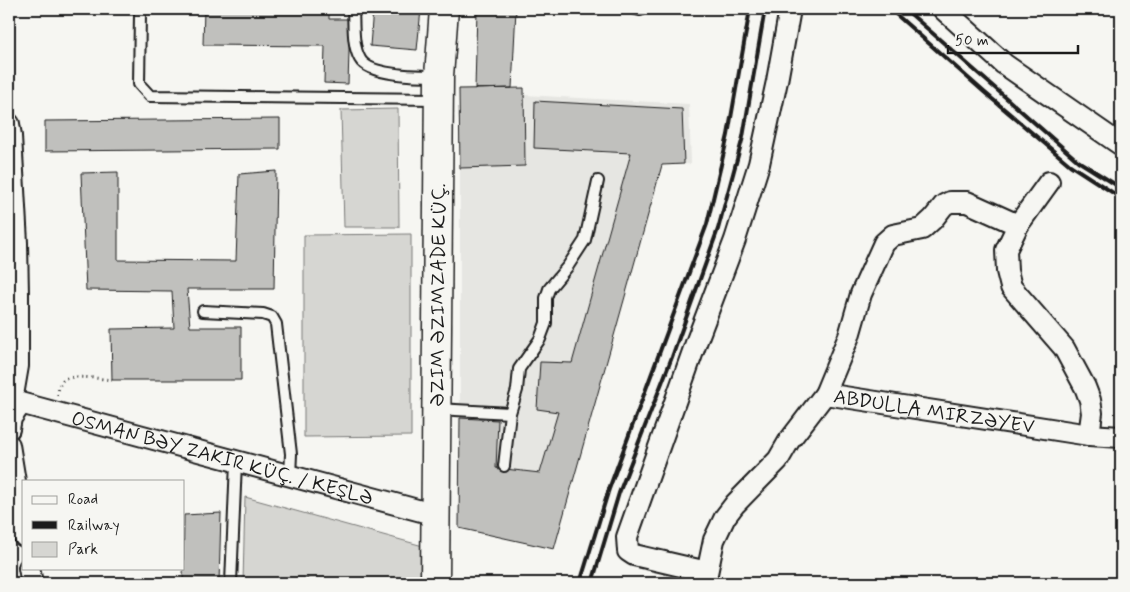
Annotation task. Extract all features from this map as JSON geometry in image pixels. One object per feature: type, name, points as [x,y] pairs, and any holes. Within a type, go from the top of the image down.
[{"type":"street","name":"ƏZIM ƏZIMZADE KÜÇ.","points":[[436,583],[439,88],[444,9]]},
{"type":"street","points":[[706,578],[634,555],[628,551],[628,537],[741,221],[763,146],[790,9]]},
{"type":"street","points":[[942,9],[1004,64],[1121,144]]},
{"type":"street","points":[[9,124],[12,193],[18,243],[18,357],[14,402],[9,429]]},
{"type":"street","points":[[1049,182],[1018,225],[1006,250],[1007,271],[1011,287],[1064,348],[1085,387],[1092,413],[1089,435]]},
{"type":"street","points":[[825,394],[849,336],[861,294],[884,243],[893,235],[922,229],[944,205],[950,202],[967,202],[1018,225]]},
{"type":"street","name":"ABDULLA MIRZƏYEV","points":[[706,578],[714,540],[725,517],[735,504],[778,460],[788,441],[825,394],[1089,435],[1121,437]]},
{"type":"street","name":"OSMAN BƏY ZAKIR KÜÇ. / KEŞLƏ","points":[[14,402],[436,515]]},
{"type":"street","points":[[9,445],[22,524]]},
{"type":"street","points":[[29,570],[32,583]]},
{"type":"lane","points":[[354,9],[356,48],[361,61],[369,66],[439,88]]},
{"type":"lane","points":[[140,14],[139,84],[150,96],[439,88]]},
{"type":"lane","points":[[504,466],[510,412],[517,390],[519,369],[540,339],[546,323],[546,298],[549,289],[585,240],[598,181]]},
{"type":"lane","points":[[203,311],[263,314],[272,317],[276,324],[291,454],[290,476]]},
{"type":"lane","points":[[436,409],[510,412]]},
{"type":"lane","points":[[231,583],[236,462]]},
{"type":"path","points":[[56,413],[58,389],[64,380],[70,377],[112,380]]},
{"type":"shaded area","points":[[524,95],[689,104],[691,164],[662,165],[554,549],[459,528],[460,168],[525,166]]},
{"type":"green space","points":[[398,109],[399,227],[344,227],[341,110]]},
{"type":"green space","points":[[411,234],[411,436],[304,437],[304,235]]},
{"type":"green space","points":[[245,497],[423,546],[423,583],[243,583]]},
{"type":"building","points":[[204,9],[329,9],[329,19],[350,19],[348,84],[324,83],[325,46],[203,45]]},
{"type":"building","points":[[373,9],[421,9],[417,50],[370,46]]},
{"type":"building","points":[[477,9],[516,9],[512,88],[475,89]]},
{"type":"building","points":[[524,88],[525,166],[460,168],[459,89]]},
{"type":"building","points":[[535,101],[682,109],[684,164],[662,165],[554,549],[459,528],[460,418],[498,420],[496,468],[540,473],[558,412],[537,409],[540,362],[572,363],[631,153],[534,148]]},
{"type":"building","points":[[280,119],[280,149],[45,151],[45,121]]},
{"type":"building","points":[[276,171],[274,289],[187,289],[190,327],[241,327],[241,380],[112,380],[111,329],[174,328],[172,291],[86,290],[81,173],[118,172],[118,260],[236,261],[239,174]]},
{"type":"building","points":[[221,513],[219,583],[183,583],[183,570],[185,570],[185,515]]},
{"type":"building","points":[[283,579],[308,579],[308,583],[283,583]]},
{"type":"railway","points":[[580,583],[609,489],[707,224],[728,135],[750,9]]},
{"type":"railway","points":[[592,583],[619,493],[672,357],[718,229],[743,137],[765,9]]},
{"type":"railway","points":[[890,9],[1070,165],[1121,198]]},
{"type":"railway","points":[[905,9],[1078,161],[1121,188]]}]
